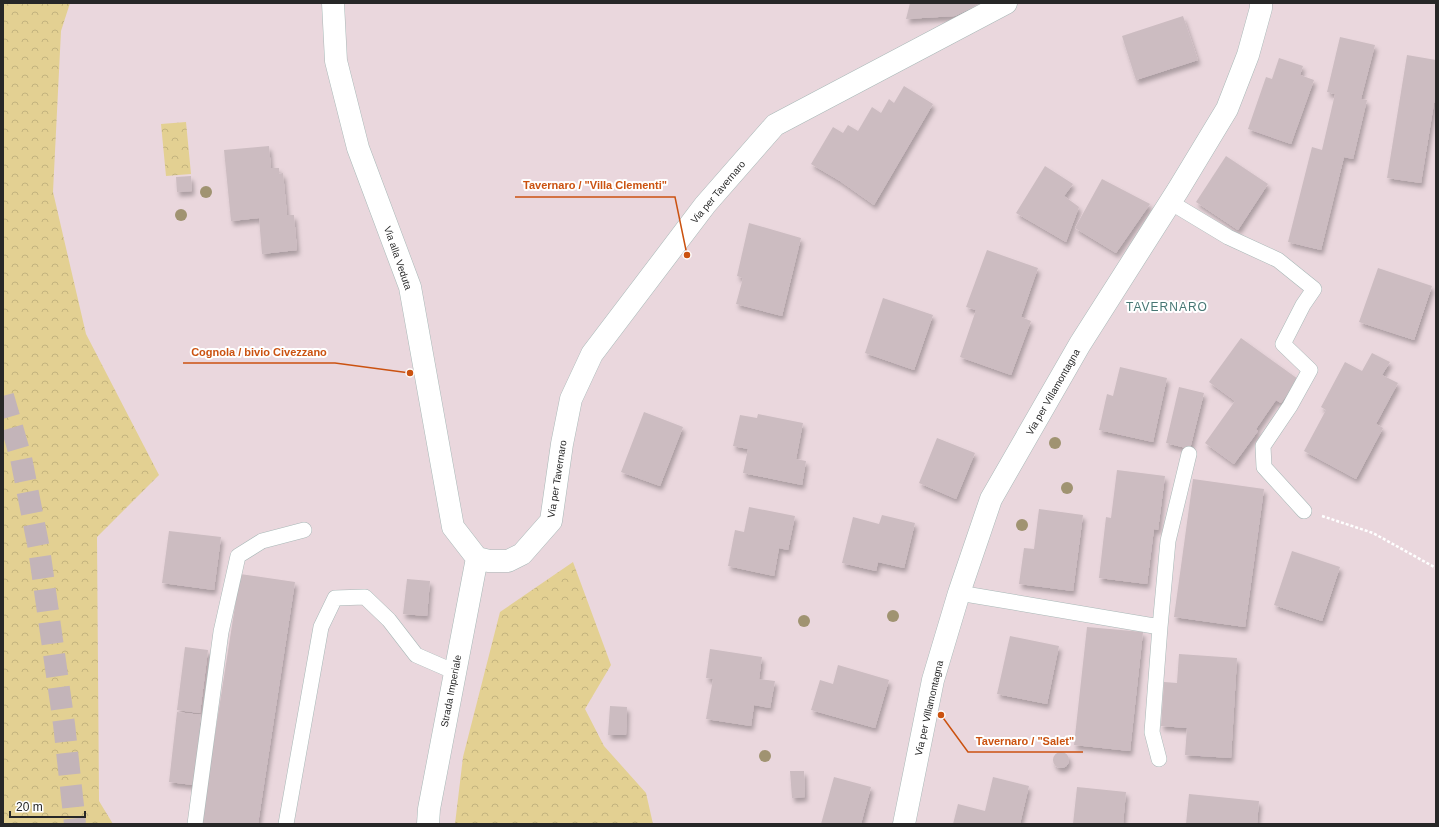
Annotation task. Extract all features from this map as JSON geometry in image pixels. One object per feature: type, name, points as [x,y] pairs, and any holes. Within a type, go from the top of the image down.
[{"type":"street","name":"Via alla Veduta","points":[[333,3],[336,61],[358,148],[410,287],[453,527],[477,558]]},
{"type":"street","name":"Via per Tavernaro","points":[[477,558],[489,561],[508,561],[522,554],[551,521],[562,444],[571,399],[592,354],[705,205],[775,124],[1006,3]]},
{"type":"street","name":"Via per Villamontagna","points":[[904,824],[934,680],[959,593],[991,500],[1080,344],[1227,109],[1248,55],[1261,8],[1261,3]]},
{"type":"street","name":"Strada Imperiale","points":[[428,824],[429,809],[477,558]]},
{"type":"lane","points":[[1170,202],[1228,237],[1278,260],[1314,289],[1303,306],[1283,344],[1310,370],[1290,406],[1263,446],[1264,468],[1304,511]]},
{"type":"lane","points":[[1159,759],[1152,732],[1168,541],[1189,454]]},
{"type":"lane","points":[[195,824],[221,632],[238,556],[262,541],[304,530]]},
{"type":"lane","points":[[959,593],[1160,627]]},
{"type":"lane","points":[[286,824],[321,627],[335,598],[365,597],[389,620],[416,655],[455,672]]},
{"type":"path","points":[[1304,511],[1373,533],[1436,568]]},
{"type":"green space","points":[[3,3],[70,3],[61,31],[53,192],[86,334],[159,475],[97,537],[99,801],[113,824],[3,824]]},
{"type":"green space","points":[[186,122],[191,174],[166,176],[161,124]]},
{"type":"green space","points":[[573,562],[611,665],[585,709],[604,746],[646,793],[653,824],[455,824],[463,757],[500,612]]},
{"type":"building","points":[[910,3],[981,3],[955,16],[906,19]]},
{"type":"building","points":[[1183,16],[1198,60],[1136,80],[1122,36]]},
{"type":"building","points":[[1340,37],[1375,45],[1361,99],[1367,100],[1353,159],[1344,157],[1321,250],[1288,242],[1312,147],[1322,150],[1335,94],[1327,92]]},
{"type":"building","points":[[1407,55],[1436,60],[1436,91],[1421,183],[1387,178]]},
{"type":"building","points":[[1279,58],[1303,66],[1300,75],[1314,80],[1291,144],[1248,129],[1266,77],[1272,79]]},
{"type":"building","points":[[904,86],[933,104],[874,205],[840,181],[811,164],[833,127],[843,133],[848,125],[858,131],[872,107],[881,113],[889,99],[894,103]]},
{"type":"building","points":[[269,146],[271,168],[279,168],[279,174],[283,173],[287,215],[294,215],[297,250],[262,254],[259,218],[231,221],[224,150]]},
{"type":"building","points":[[1226,156],[1268,184],[1238,230],[1196,202]]},
{"type":"building","points":[[1045,166],[1073,184],[1064,196],[1079,207],[1066,242],[1016,213]]},
{"type":"building","points":[[191,176],[192,191],[177,192],[176,177]]},
{"type":"building","points":[[1102,179],[1150,204],[1116,253],[1075,228]]},
{"type":"building","points":[[749,223],[801,238],[782,316],[736,304],[743,278],[737,276]]},
{"type":"building","points":[[987,250],[1038,268],[1021,317],[1031,321],[1011,375],[960,357],[976,310],[966,307]]},
{"type":"building","points":[[1378,268],[1432,286],[1414,340],[1359,322]]},
{"type":"building","points":[[883,298],[933,315],[914,370],[865,353]]},
{"type":"building","points":[[1241,338],[1298,379],[1281,403],[1276,400],[1256,429],[1258,431],[1234,464],[1205,443],[1235,401],[1209,382]]},
{"type":"building","points":[[1372,353],[1390,362],[1382,375],[1398,383],[1376,424],[1383,428],[1356,479],[1304,451],[1326,410],[1321,407],[1345,362],[1362,371]]},
{"type":"building","points":[[1120,367],[1167,378],[1153,442],[1099,430],[1107,394],[1113,396]]},
{"type":"building","points":[[1179,387],[1204,393],[1190,449],[1166,443]]},
{"type":"building","points":[[644,412],[683,427],[660,486],[621,472]]},
{"type":"building","points":[[758,414],[803,423],[796,459],[806,461],[802,485],[743,473],[748,449],[733,446],[740,415],[757,418]]},
{"type":"building","points":[[937,438],[975,453],[956,499],[919,483]]},
{"type":"building","points":[[1117,470],[1165,476],[1158,530],[1154,529],[1147,584],[1099,578],[1106,517],[1111,518]]},
{"type":"building","points":[[1193,479],[1264,489],[1245,627],[1174,617]]},
{"type":"building","points":[[749,507],[795,516],[788,550],[779,548],[774,576],[728,566],[735,530],[744,532]]},
{"type":"building","points":[[1039,509],[1083,515],[1073,591],[1019,584],[1024,548],[1034,549]]},
{"type":"building","points":[[882,515],[915,523],[904,568],[878,562],[876,571],[842,563],[853,517],[879,524]]},
{"type":"building","points":[[169,531],[221,537],[214,590],[162,583]]},
{"type":"building","points":[[1292,551],[1340,567],[1322,621],[1274,605]]},
{"type":"building","points":[[240,574],[295,582],[258,824],[201,824]]},
{"type":"building","points":[[407,579],[430,581],[427,616],[403,614]]},
{"type":"building","points":[[1087,627],[1143,632],[1130,751],[1074,745]]},
{"type":"building","points":[[1010,636],[1059,646],[1047,704],[997,694]]},
{"type":"building","points":[[185,647],[208,650],[200,713],[177,710]]},
{"type":"building","points":[[710,649],[762,657],[759,679],[775,681],[770,708],[754,705],[751,726],[706,719],[713,679],[706,678]]},
{"type":"building","points":[[1179,654],[1237,658],[1231,758],[1185,755],[1187,728],[1161,726],[1164,682],[1177,683]]},
{"type":"building","points":[[838,665],[889,680],[875,728],[811,710],[820,680],[833,684]]},
{"type":"building","points":[[610,706],[627,707],[626,735],[608,735]]},
{"type":"building","points":[[177,712],[201,715],[193,785],[169,782]]},
{"type":"building","points":[[1061,752],[1068,757],[1069,760],[1064,767],[1061,768],[1054,763],[1053,760],[1058,753]]},
{"type":"building","points":[[790,771],[804,771],[805,797],[792,798]]},
{"type":"building","points":[[834,777],[871,787],[861,824],[821,824]]},
{"type":"building","points":[[993,777],[1029,786],[1020,824],[953,824],[958,804],[985,811]]},
{"type":"building","points":[[1077,787],[1126,792],[1123,824],[1073,824]]},
{"type":"building","points":[[1189,794],[1259,801],[1257,824],[1186,824]]},
{"type":"tunnel","points":[[3,396],[21,458],[39,549],[64,724],[75,824]]},
{"type":"place","name":"Tavernaro / \"Villa Clementi\"","points":[[687,255]]},
{"type":"place","name":"Cognola / bivio Civezzano","points":[[410,373]]},
{"type":"place","name":"Tavernaro / \"Salet\"","points":[[941,715]]},
{"type":"district","name":"TAVERNARO","points":[[1167,307]]}]
